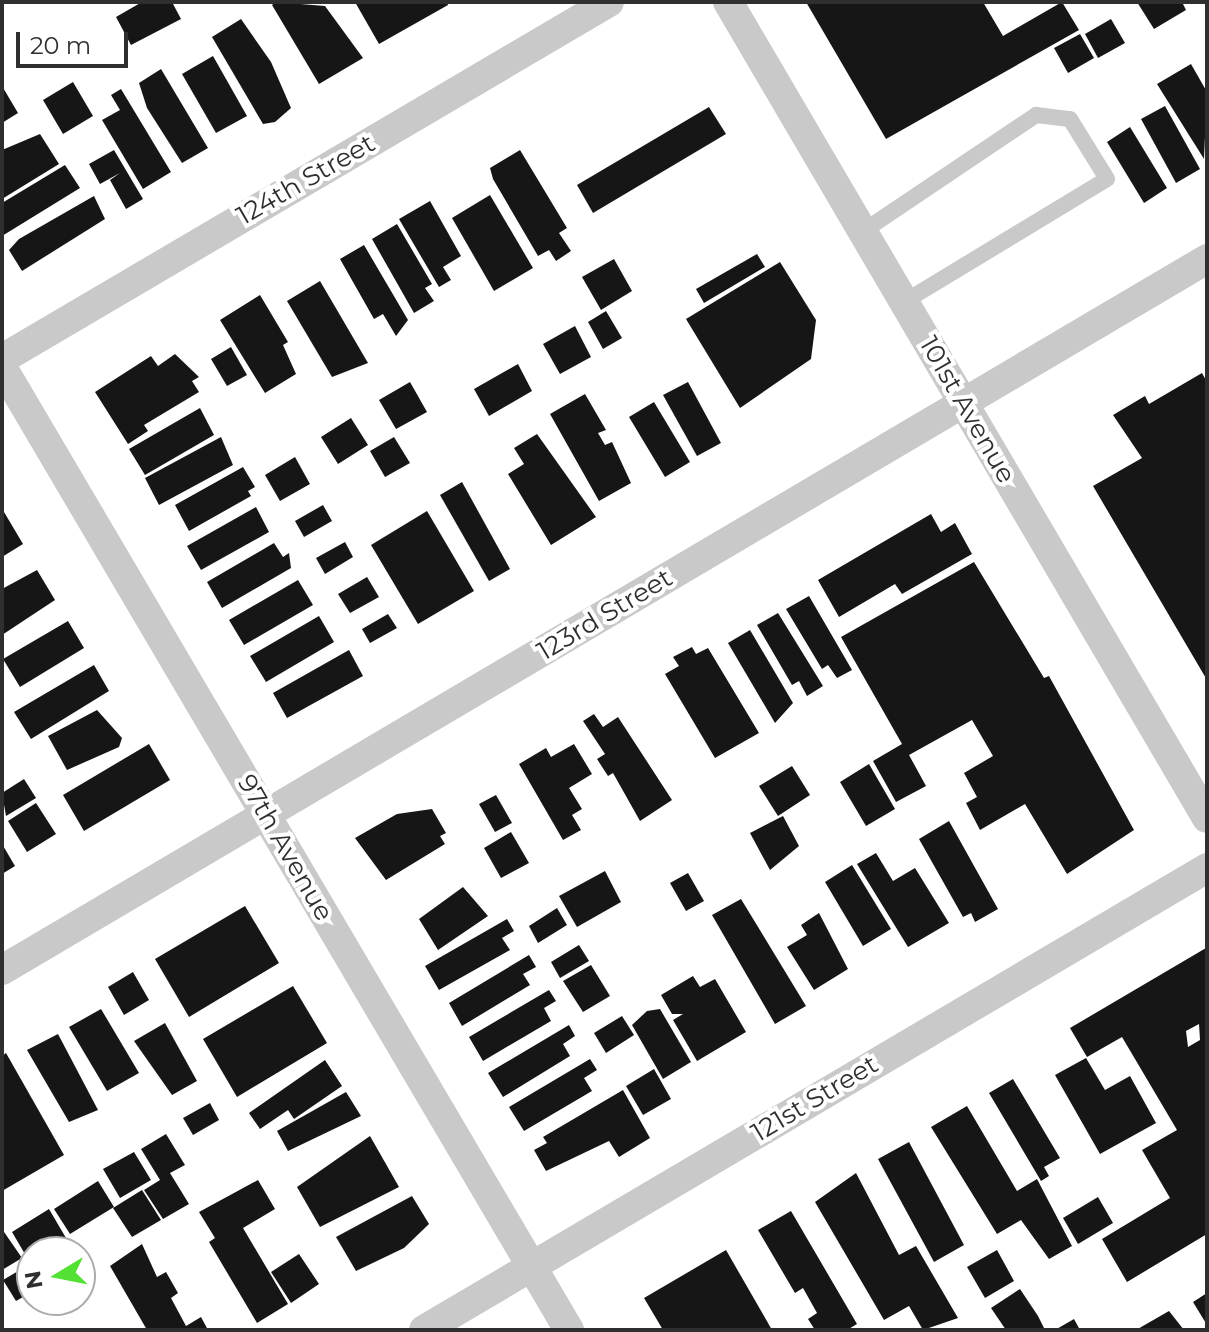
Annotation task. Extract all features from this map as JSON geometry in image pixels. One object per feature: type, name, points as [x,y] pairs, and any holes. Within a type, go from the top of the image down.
[{"type":"street","name":"124th Street","points":[[2,359],[609,2]]},
{"type":"street","name":"101st Avenue","points":[[728,2],[1207,818]]},
{"type":"street","name":"123rd Street","points":[[2,970],[1207,259]]},
{"type":"street","name":"97th Avenue","points":[[2,367],[569,1330]]},
{"type":"street","name":"121st Street","points":[[424,1330],[1207,868]]},
{"type":"lane","points":[[862,232],[1036,115],[1070,119],[1107,179],[904,302]]},
{"type":"building","points":[[142,2],[172,2],[181,19],[131,45],[116,17]]},
{"type":"building","points":[[276,2],[325,6],[363,58],[319,84],[272,5]]},
{"type":"building","points":[[355,2],[447,2],[448,5],[379,44]]},
{"type":"building","points":[[806,2],[983,2],[1003,36],[1062,2],[1079,30],[886,139]]},
{"type":"building","points":[[1137,2],[1182,2],[1186,10],[1154,29]]},
{"type":"building","points":[[241,19],[271,62],[291,108],[275,122],[263,124],[212,37]]},
{"type":"building","points":[[1111,19],[1125,43],[1098,58],[1085,34]]},
{"type":"building","points":[[1080,34],[1094,58],[1068,73],[1054,48]]},
{"type":"building","points":[[213,56],[247,116],[216,133],[182,74]]},
{"type":"building","points":[[1191,64],[1207,92],[1204,159],[1157,84]]},
{"type":"building","points":[[161,69],[208,148],[182,163],[147,108],[139,83]]},
{"type":"building","points":[[73,82],[93,116],[63,134],[43,100]]},
{"type":"building","points":[[2,86],[18,113],[2,123]]},
{"type":"building","points":[[121,89],[171,172],[143,189],[102,120],[120,110],[111,95]]},
{"type":"building","points":[[1165,106],[1200,169],[1176,183],[1141,119]]},
{"type":"building","points":[[709,107],[726,134],[593,213],[577,185]]},
{"type":"building","points":[[1130,127],[1167,188],[1144,203],[1107,142]]},
{"type":"building","points":[[40,134],[59,164],[2,199],[2,150]]},
{"type":"building","points":[[114,150],[143,199],[126,209],[110,180],[120,173],[100,184],[89,164]]},
{"type":"building","points":[[520,150],[567,228],[559,233],[571,251],[556,261],[549,250],[538,256],[493,179],[490,168]]},
{"type":"building","points":[[65,165],[80,188],[2,236],[2,203]]},
{"type":"building","points":[[490,195],[533,268],[494,291],[452,218]]},
{"type":"building","points":[[94,196],[105,219],[22,271],[9,250],[19,239]]},
{"type":"building","points":[[430,201],[461,256],[443,267],[451,280],[439,287],[399,219]]},
{"type":"building","points":[[397,224],[432,284],[425,288],[434,301],[414,313],[372,239]]},
{"type":"building","points":[[364,245],[408,320],[396,336],[383,314],[374,319],[340,259]]},
{"type":"building","points":[[757,254],[765,267],[704,303],[696,289]]},
{"type":"building","points":[[614,259],[632,291],[601,310],[582,277]]},
{"type":"building","points":[[780,262],[816,320],[811,359],[740,408],[686,319]]},
{"type":"building","points":[[320,281],[368,363],[332,377],[287,301]]},
{"type":"building","points":[[260,295],[288,342],[283,345],[296,374],[265,393],[220,320]]},
{"type":"building","points":[[606,311],[622,338],[603,349],[588,322]]},
{"type":"building","points":[[575,326],[591,357],[560,374],[543,344]]},
{"type":"building","points":[[231,347],[247,375],[227,386],[211,359]]},
{"type":"building","points":[[175,354],[199,377],[192,381],[199,392],[144,425],[148,431],[128,444],[95,392],[151,356],[158,366]]},
{"type":"building","points":[[518,364],[532,391],[489,416],[474,389]]},
{"type":"building","points":[[1202,373],[1207,382],[1207,680],[1093,486],[1142,458],[1113,415],[1145,396],[1149,404]]},
{"type":"building","points":[[410,382],[427,412],[396,429],[379,400]]},
{"type":"building","points":[[688,382],[721,443],[697,456],[663,395]]},
{"type":"building","points":[[585,394],[606,430],[598,433],[605,445],[612,442],[631,483],[599,501],[550,414]]},
{"type":"building","points":[[654,402],[690,462],[665,477],[629,417]]},
{"type":"building","points":[[200,408],[214,435],[145,475],[129,449]]},
{"type":"building","points":[[351,418],[368,445],[338,464],[321,437]]},
{"type":"building","points":[[537,434],[596,517],[551,545],[508,474],[524,464],[514,448]]},
{"type":"building","points":[[221,437],[233,465],[159,505],[145,478]]},
{"type":"building","points":[[394,437],[410,463],[385,477],[370,451]]},
{"type":"building","points":[[295,457],[310,484],[280,501],[265,475]]},
{"type":"building","points":[[243,467],[255,487],[248,491],[251,496],[189,531],[175,505]]},
{"type":"building","points":[[462,482],[510,569],[489,581],[440,495]]},
{"type":"building","points":[[323,505],[332,521],[304,537],[295,521]]},
{"type":"building","points":[[256,507],[269,532],[201,570],[187,546]]},
{"type":"building","points":[[427,511],[474,591],[418,624],[371,545]]},
{"type":"building","points":[[2,513],[23,544],[2,557]]},
{"type":"building","points":[[931,514],[941,532],[955,523],[972,554],[902,594],[895,584],[839,617],[818,580]]},
{"type":"building","points":[[345,542],[353,557],[325,574],[316,558]]},
{"type":"building","points":[[274,543],[283,557],[289,553],[291,568],[222,608],[207,582]]},
{"type":"building","points":[[974,562],[1044,678],[1049,676],[1134,830],[1067,874],[1025,804],[980,830],[966,803],[977,797],[964,773],[993,756],[972,720],[909,755],[926,786],[896,802],[873,761],[902,744],[841,637]]},
{"type":"building","points":[[37,570],[55,600],[2,635],[2,589]]},
{"type":"building","points":[[367,577],[379,597],[350,613],[338,594]]},
{"type":"building","points":[[298,580],[313,605],[244,645],[229,620]]},
{"type":"building","points":[[809,596],[852,670],[837,678],[828,665],[822,669],[786,609]]},
{"type":"building","points":[[778,613],[823,686],[807,696],[799,681],[792,685],[757,625]]},
{"type":"building","points":[[388,614],[397,628],[370,643],[362,629]]},
{"type":"building","points":[[319,616],[334,642],[266,682],[250,656]]},
{"type":"building","points":[[68,621],[84,648],[20,687],[3,659]]},
{"type":"building","points":[[750,630],[793,703],[775,723],[728,643]]},
{"type":"building","points":[[692,647],[696,654],[708,648],[759,733],[715,758],[665,674],[679,666],[673,657]]},
{"type":"building","points":[[349,650],[363,676],[287,718],[273,693]]},
{"type":"building","points":[[94,665],[109,691],[31,739],[14,712]]},
{"type":"building","points":[[97,710],[122,738],[119,747],[67,770],[48,736]]},
{"type":"building","points":[[594,714],[603,727],[618,717],[672,800],[640,821],[613,773],[608,776],[597,759],[605,754],[583,721]]},
{"type":"building","points":[[149,744],[170,780],[84,831],[63,795]]},
{"type":"building","points":[[574,744],[592,774],[569,788],[582,809],[572,815],[581,830],[563,840],[519,764],[546,748],[551,757]]},
{"type":"building","points":[[869,764],[895,809],[866,826],[840,782]]},
{"type":"building","points":[[792,766],[810,795],[778,816],[759,786]]},
{"type":"building","points":[[24,779],[36,798],[6,816],[2,793]]},
{"type":"building","points":[[496,795],[512,823],[495,832],[479,804]]},
{"type":"building","points":[[36,803],[56,834],[27,852],[8,821]]},
{"type":"building","points":[[432,809],[446,833],[440,836],[445,844],[386,880],[355,838],[397,814]]},
{"type":"building","points":[[783,816],[799,846],[770,870],[750,833]]},
{"type":"building","points":[[949,821],[998,909],[975,922],[971,913],[963,917],[919,839]]},
{"type":"building","points":[[511,832],[529,863],[501,878],[484,848]]},
{"type":"building","points":[[2,844],[15,866],[2,874]]},
{"type":"building","points":[[876,853],[893,881],[915,868],[949,923],[908,947],[857,864]]},
{"type":"building","points":[[852,865],[891,929],[863,946],[825,882]]},
{"type":"building","points":[[605,871],[621,902],[577,927],[559,896]]},
{"type":"building","points":[[688,873],[704,901],[686,911],[670,883]]},
{"type":"building","points":[[463,887],[488,916],[438,950],[419,919]]},
{"type":"building","points":[[741,899],[806,1006],[775,1024],[712,915]]},
{"type":"building","points":[[245,906],[279,963],[189,1017],[155,959]]},
{"type":"building","points":[[557,908],[567,925],[538,943],[529,926]]},
{"type":"building","points":[[819,913],[848,969],[814,990],[787,947],[807,935],[801,925]]},
{"type":"building","points":[[507,919],[514,931],[502,938],[510,950],[439,990],[425,966]]},
{"type":"building","points":[[579,945],[589,961],[560,978],[551,962]]},
{"type":"building","points":[[1206,948],[1207,1234],[1127,1282],[1102,1239],[1170,1198],[1142,1150],[1177,1130],[1122,1037],[1087,1057],[1070,1028]],"holes":[[[1199,1024],[1200,1040],[1188,1047],[1186,1031]]]},
{"type":"building","points":[[529,955],[536,967],[523,974],[530,985],[462,1026],[449,1003]]},
{"type":"building","points":[[591,965],[610,996],[583,1012],[563,981]]},
{"type":"building","points":[[133,972],[149,1000],[124,1015],[108,987]]},
{"type":"building","points":[[693,976],[700,987],[715,979],[746,1032],[697,1061],[673,1020],[683,1014],[672,1014],[661,995]]},
{"type":"building","points":[[293,986],[327,1043],[237,1097],[203,1039]]},
{"type":"building","points":[[549,990],[556,1001],[544,1008],[551,1021],[483,1061],[469,1037]]},
{"type":"building","points":[[101,1009],[139,1073],[107,1091],[69,1027]]},
{"type":"building","points":[[660,1009],[691,1062],[663,1079],[632,1025],[647,1011]]},
{"type":"building","points":[[622,1016],[634,1035],[606,1053],[594,1033]]},
{"type":"building","points":[[165,1023],[197,1081],[172,1095],[134,1041]]},
{"type":"building","points":[[569,1025],[575,1036],[563,1044],[570,1056],[503,1097],[488,1073]]},
{"type":"building","points":[[58,1034],[98,1110],[69,1122],[27,1050]]},
{"type":"building","points":[[6,1053],[64,1155],[2,1191],[2,1056]]},
{"type":"building","points":[[1086,1058],[1105,1090],[1130,1076],[1156,1123],[1100,1154],[1055,1075]]},
{"type":"building","points":[[590,1059],[597,1070],[584,1078],[592,1091],[524,1131],[509,1107]]},
{"type":"building","points":[[325,1060],[342,1086],[294,1119],[288,1110],[260,1129],[249,1113]]},
{"type":"building","points":[[654,1069],[671,1099],[643,1115],[626,1086]]},
{"type":"building","points":[[1013,1079],[1060,1158],[1044,1167],[1049,1176],[1041,1181],[989,1093]]},
{"type":"building","points":[[623,1090],[650,1138],[619,1157],[609,1141],[546,1171],[534,1150],[547,1143],[543,1137]]},
{"type":"building","points":[[346,1092],[361,1116],[288,1151],[277,1131]]},
{"type":"building","points":[[210,1103],[219,1120],[193,1135],[183,1118]]},
{"type":"building","points":[[967,1106],[1017,1191],[1037,1179],[1072,1246],[1049,1259],[1021,1220],[997,1234],[931,1127]]},
{"type":"building","points":[[166,1134],[185,1165],[170,1173],[189,1204],[163,1219],[144,1190],[160,1180],[141,1149]]},
{"type":"building","points":[[370,1136],[399,1187],[320,1227],[297,1187]]},
{"type":"building","points":[[909,1142],[964,1245],[934,1262],[878,1159]]},
{"type":"building","points":[[134,1152],[151,1180],[120,1198],[103,1169]]},
{"type":"building","points":[[856,1173],[899,1255],[916,1246],[958,1318],[923,1330],[909,1306],[884,1320],[815,1202]]},
{"type":"building","points":[[258,1180],[275,1209],[243,1228],[288,1304],[257,1323],[209,1242],[215,1238],[199,1212]]},
{"type":"building","points":[[98,1181],[114,1207],[70,1234],[54,1209]]},
{"type":"building","points":[[142,1190],[161,1220],[132,1237],[113,1208]]},
{"type":"building","points":[[412,1196],[429,1224],[404,1248],[356,1271],[336,1237]]},
{"type":"building","points":[[1098,1197],[1113,1223],[1078,1244],[1063,1218]]},
{"type":"building","points":[[49,1209],[65,1236],[16,1236],[16,1239],[12,1232]]},
{"type":"building","points":[[791,1211],[857,1324],[847,1330],[815,1330],[808,1319],[817,1313],[803,1288],[795,1293],[758,1230]]},
{"type":"building","points":[[2,1229],[16,1249],[16,1262],[2,1270]]},
{"type":"building","points":[[142,1244],[157,1277],[166,1272],[178,1293],[171,1298],[186,1326],[201,1317],[208,1330],[147,1330],[110,1266]]},
{"type":"building","points":[[726,1250],[772,1330],[663,1330],[644,1298]]},
{"type":"building","points":[[997,1250],[1014,1281],[985,1298],[967,1267]]},
{"type":"building","points":[[299,1254],[319,1284],[291,1303],[271,1272]]},
{"type":"building","points":[[16,1272],[16,1301],[3,1280]]},
{"type":"building","points":[[1020,1289],[1045,1330],[1006,1330],[991,1308]]},
{"type":"building","points":[[1207,1293],[1207,1325],[1193,1302]]},
{"type":"building","points":[[1169,1311],[1184,1330],[1136,1330]]},
{"type":"building","points":[[1074,1319],[1080,1330],[1055,1330]]}]
